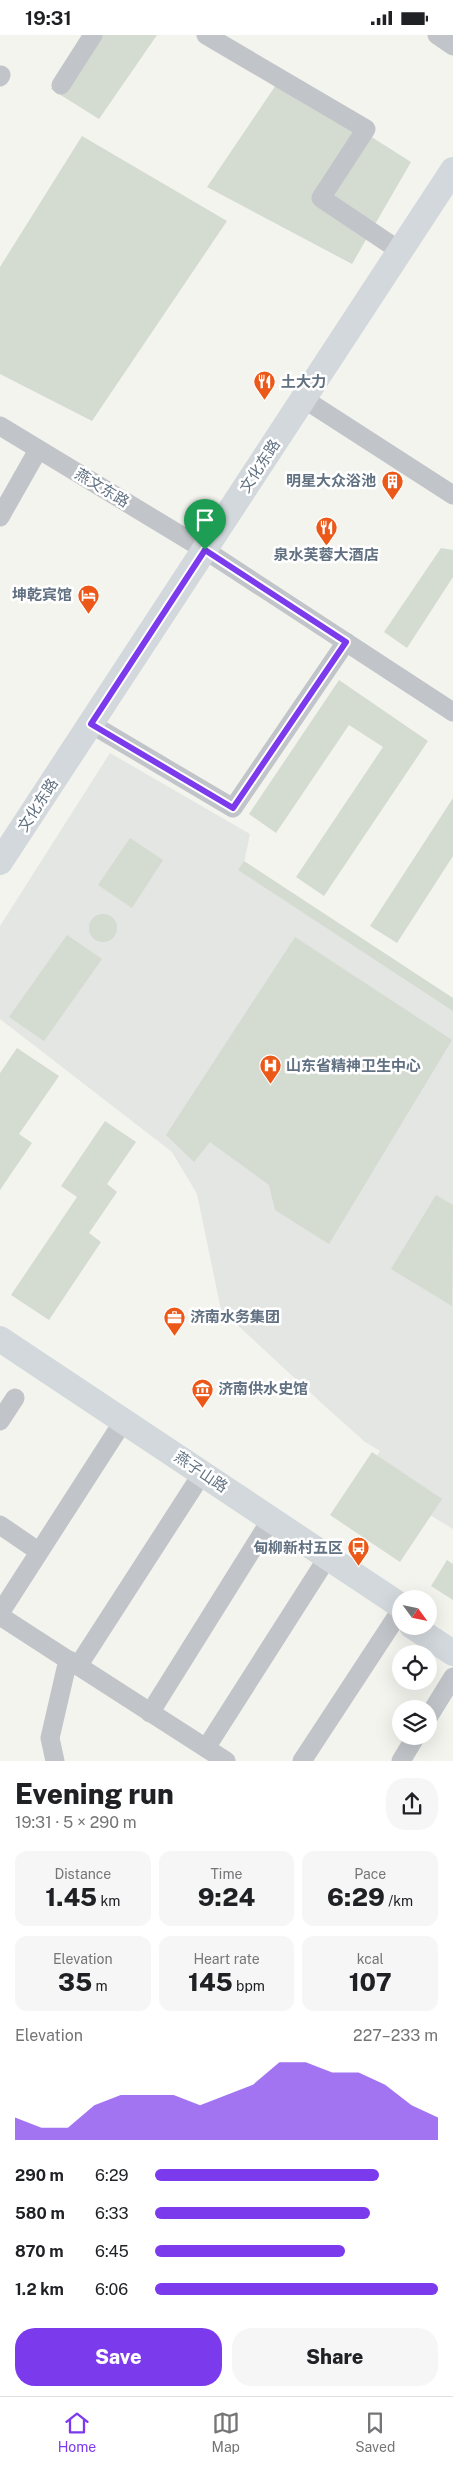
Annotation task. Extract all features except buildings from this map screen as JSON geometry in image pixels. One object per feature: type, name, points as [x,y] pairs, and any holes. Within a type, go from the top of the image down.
[{"type":"street","points":[[62,85],[93,35]]},
{"type":"street","points":[[206,35],[366,129],[321,198],[400,251]]},
{"type":"street","points":[[437,35],[453,46]]},
{"type":"street","name":"文化东路","points":[[0,862],[453,170]]},
{"type":"street","points":[[304,399],[453,495]]},
{"type":"street","name":"燕文东路","points":[[0,426],[205,550],[453,712]]},
{"type":"street","points":[[0,517],[38,450]]},
{"type":"street","points":[[91,724],[233,808],[346,642]]},
{"type":"street","name":"燕子山路","points":[[0,1339],[392,1609]]},
{"type":"street","name":"燕子山路","points":[[0,1353],[265,1529],[392,1610]]},
{"type":"street","points":[[0,1421],[15,1398]]},
{"type":"street","points":[[117,1431],[38,1551],[0,1615],[226,1761]]},
{"type":"street","points":[[55,1761],[50,1738],[73,1663],[196,1483]]},
{"type":"street","points":[[0,1525],[38,1551]]},
{"type":"street","points":[[150,1713],[265,1529]]},
{"type":"street","points":[[206,1748],[322,1566]]},
{"type":"street","points":[[438,1630],[453,1640]]},
{"type":"street","points":[[302,1761],[392,1633]]},
{"type":"street","name":"燕子山路","points":[[428,1635],[453,1653]]},
{"type":"street","points":[[437,1703],[453,1677]]},
{"type":"street","points":[[401,1761],[411,1745]]},
{"type":"shaded area","points":[[90,35],[157,35],[99,119],[51,89]]},
{"type":"shaded area","points":[[280,79],[411,162],[352,264],[207,187]]},
{"type":"shaded area","points":[[82,136],[227,221],[92,421],[0,374],[0,267]]},
{"type":"shaded area","points":[[441,548],[453,550],[453,577],[407,648],[384,632]]},
{"type":"shaded area","points":[[339,680],[428,741],[324,896],[296,877],[383,747],[349,725],[276,833],[249,814]]},
{"type":"shaded area","name":"山东省精神卫生中心","points":[[110,753],[250,834],[244,863],[453,1003],[453,1529],[366,1476],[380,1451],[365,1442],[221,1310],[197,1194],[172,1152],[0,1019],[0,926]]},
{"type":"shaded area","points":[[453,798],[453,856],[397,943],[370,926]]},
{"type":"shaded area","points":[[130,838],[163,860],[132,908],[98,885]]},
{"type":"shaded area","points":[[244,861],[453,998],[453,1011],[238,870]]},
{"type":"shaded area","points":[[103,914],[113,918],[117,928],[113,938],[103,942],[93,938],[89,928],[93,918]]},
{"type":"shaded area","points":[[67,935],[102,959],[44,1041],[9,1017]]},
{"type":"shaded area","points":[[295,937],[452,1040],[329,1244],[275,1210],[269,1185],[210,1142],[194,1162],[166,1135]]},
{"type":"shaded area","points":[[17,1048],[59,1076],[19,1134],[32,1143],[0,1190],[0,1073]]},
{"type":"shaded area","points":[[105,1121],[136,1142],[107,1184],[117,1192],[89,1233],[101,1242],[49,1320],[11,1295],[77,1197],[61,1186]]},
{"type":"shaded area","points":[[436,1195],[453,1205],[452,1306],[391,1269]]},
{"type":"shaded area","points":[[372,1452],[442,1499],[400,1562],[330,1515]]},
{"type":"shaded area","points":[[447,1560],[453,1564],[453,1600],[431,1586]]},
{"type":"place","name":"土大力","points":[[265,401]]},
{"type":"place","name":"明星大众浴池","points":[[392,500]]},
{"type":"place","name":"泉水芙蓉大酒店","points":[[326,546]]},
{"type":"place","name":"坤乾宾馆","points":[[88,614]]},
{"type":"place","name":"山东省精神卫生中心","points":[[270,1085]]},
{"type":"place","name":"济南水务集团","points":[[174,1336]]},
{"type":"place","name":"济南供水史馆","points":[[202,1408]]},
{"type":"place","name":"甸柳新村五区","points":[[359,1567]]},
{"type":"route","points":[[205,550],[346,642],[233,808],[91,724],[205,550]]}]
